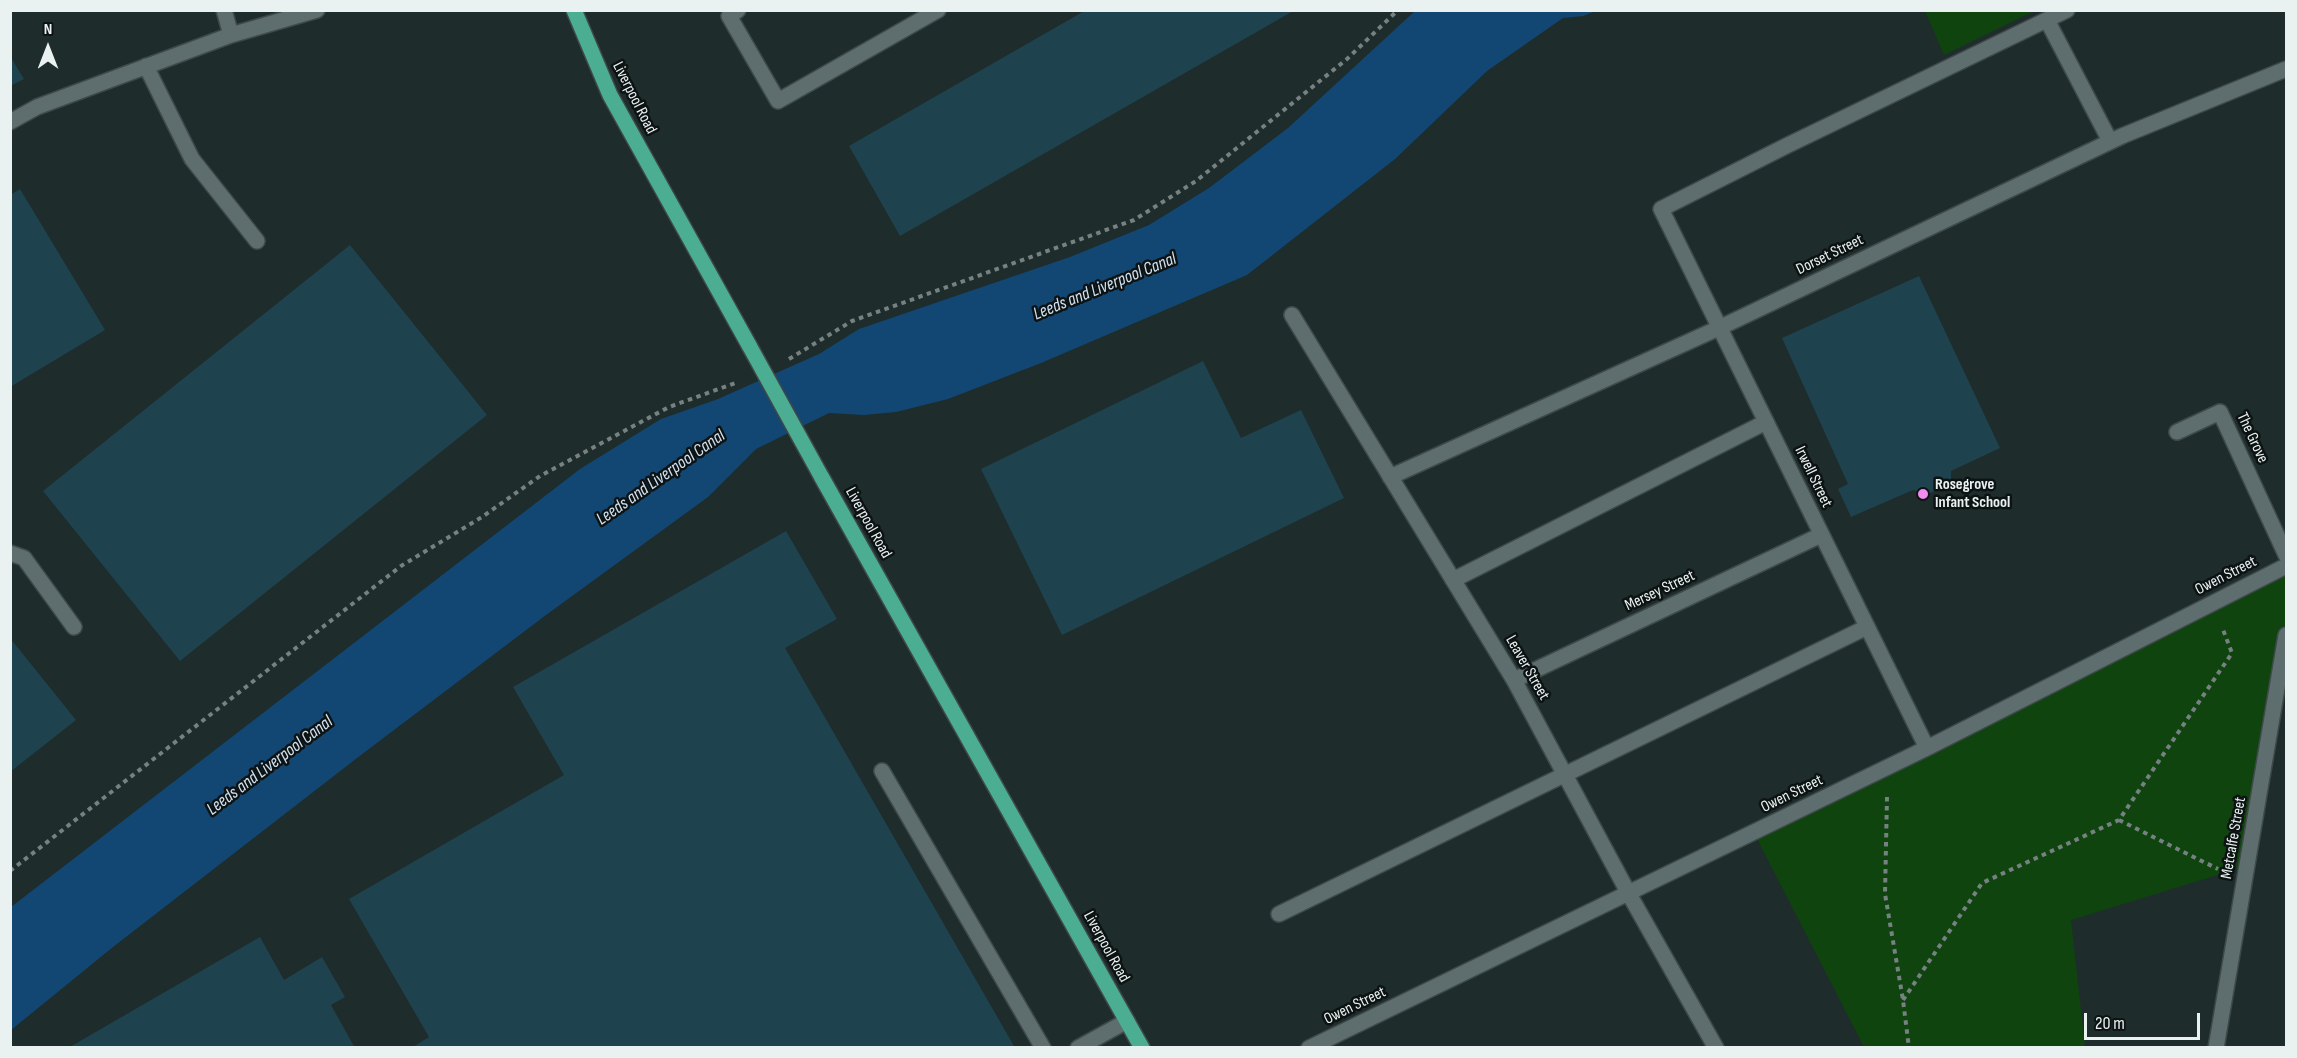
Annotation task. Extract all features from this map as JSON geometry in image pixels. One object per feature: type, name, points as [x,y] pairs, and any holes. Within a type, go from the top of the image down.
[{"type":"main road","name":"Liverpool Road","points":[[574,10],[610,95],[1142,1047]]},
{"type":"street","points":[[224,10],[231,35]]},
{"type":"street","points":[[10,122],[37,107],[146,66],[231,35],[317,10]]},
{"type":"street","points":[[738,10],[729,15],[778,101],[938,10]]},
{"type":"street","points":[[2067,10],[2047,20],[2110,141]]},
{"type":"street","name":"Irwell Street","points":[[1927,748],[1661,209],[2047,20]]},
{"type":"street","points":[[146,66],[192,159],[257,242]]},
{"type":"street","name":"Dorset Street","points":[[1390,477],[1721,327],[2110,141],[2286,69]]},
{"type":"street","name":"Leaver Street","points":[[1292,315],[1514,680],[1629,894],[1716,1047]]},
{"type":"street","name":"The Grove","points":[[2177,432],[2220,411],[2286,555]]},
{"type":"street","points":[[1453,580],[1766,422]]},
{"type":"street","name":"Mersey Street","points":[[1514,680],[1821,535]]},
{"type":"street","points":[[10,553],[24,558],[74,627]]},
{"type":"street","name":"Owen Street","points":[[1309,1047],[1885,769],[2286,566]]},
{"type":"street","points":[[1279,914],[1867,627]]},
{"type":"street","name":"Metcalfe Street","points":[[2216,1047],[2286,635]]},
{"type":"street","points":[[882,771],[1043,1047]]},
{"type":"street","points":[[1078,1047],[1127,1021]]},
{"type":"path","points":[[783,362],[852,321],[1134,220],[1196,181],[1347,59],[1398,10]]},
{"type":"path","points":[[10,871],[401,566],[482,517],[549,471],[669,407],[744,380]]},
{"type":"path","points":[[1904,1000],[1982,883],[2119,820],[2232,654],[2212,603]]},
{"type":"path","points":[[1885,769],[1887,802],[1885,894],[1904,1000],[1909,1047]]},
{"type":"path","points":[[2119,820],[2244,883]]},
{"type":"green space","points":[[1925,11],[2034,11],[1944,55]]},
{"type":"green space","points":[[2286,566],[2286,635],[2247,866],[2071,920],[2085,1047],[1864,1047],[1754,833]]},
{"type":"water","name":"Leeds and Liverpool Canal","points":[[1415,11],[1596,11],[1583,16],[1563,18],[1487,71],[1395,159],[1247,275],[1041,363],[948,399],[896,412],[864,415],[829,413],[756,449],[708,497],[546,615],[357,758],[113,947],[11,1030],[11,907],[580,469],[661,419],[718,399],[819,354],[859,329],[1070,257],[1149,225],[1209,188],[1288,128]]},
{"type":"building","points":[[1086,10],[1295,10],[900,236],[849,146]]},
{"type":"building","points":[[10,56],[24,79],[10,86]]},
{"type":"building","points":[[20,189],[105,330],[10,387],[10,195]]},
{"type":"building","points":[[350,245],[487,415],[180,661],[43,491]]},
{"type":"building","points":[[1919,276],[2000,448],[1951,471],[1951,482],[1929,494],[1913,490],[1851,517],[1838,489],[1848,484],[1782,338]]},
{"type":"building","points":[[1203,361],[1241,438],[1301,410],[1344,498],[1062,635],[981,469]]},
{"type":"building","points":[[786,531],[837,619],[785,648],[1014,1046],[1010,1048],[411,1048],[429,1037],[349,899],[564,775],[513,687]]},
{"type":"building","points":[[10,638],[76,720],[10,772]]},
{"type":"building","points":[[260,937],[284,980],[322,957],[345,997],[331,1005],[355,1048],[68,1048]]},
{"type":"place","name":"Rosegrove Infant School","points":[[1923,494]]}]
